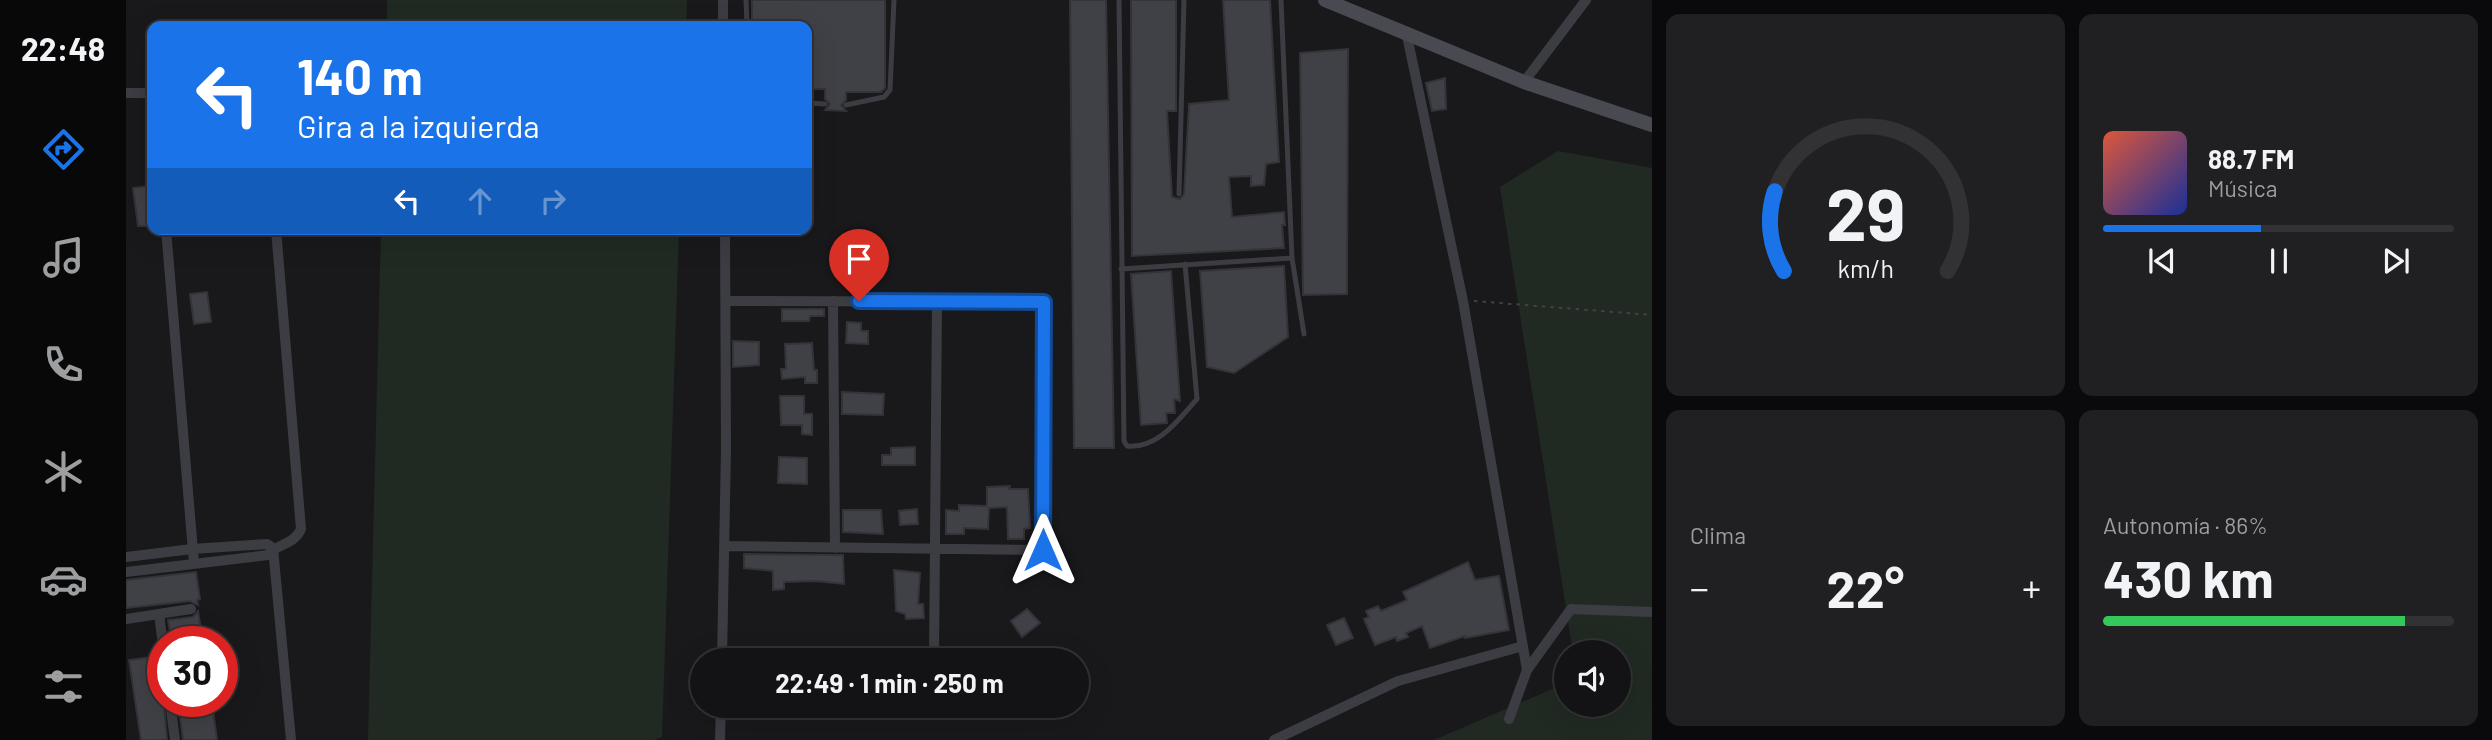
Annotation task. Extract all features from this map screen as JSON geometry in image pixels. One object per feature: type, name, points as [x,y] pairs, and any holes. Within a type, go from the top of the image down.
[{"type":"main road","points":[[1325,0],[1524,82],[1652,125]]},
{"type":"street","points":[[723,0],[723,21]]},
{"type":"street","points":[[1524,82],[1586,0]]},
{"type":"street","points":[[1407,36],[1463,300],[1527,670]]},
{"type":"street","points":[[126,93],[147,93]]},
{"type":"street","points":[[166,235],[194,563]]},
{"type":"street","points":[[126,572],[268,555],[274,548],[296,538],[302,524],[277,235]]},
{"type":"street","points":[[722,648],[725,235]]},
{"type":"street","points":[[725,546],[1043,550],[1044,302],[726,301]]},
{"type":"street","points":[[834,301],[835,548]]},
{"type":"street","points":[[934,648],[937,301]]},
{"type":"street","points":[[126,557],[267,544],[274,548]]},
{"type":"street","points":[[274,548],[291,740]]},
{"type":"street","points":[[126,619],[191,609]]},
{"type":"street","points":[[1509,719],[1527,670],[1571,610],[1652,612]]},
{"type":"street","points":[[159,614],[161,626]]},
{"type":"street","points":[[1274,740],[1398,681],[1523,646]]},
{"type":"street","points":[[172,717],[175,740]]},
{"type":"street","points":[[720,740],[721,718]]},
{"type":"lane","points":[[746,0],[747,21]]},
{"type":"lane","points":[[846,105],[884,97],[890,90],[894,0]]},
{"type":"lane","points":[[1119,0],[1124,441],[1127,446],[1134,447],[1156,439],[1197,399],[1185,264]]},
{"type":"lane","points":[[1179,194],[1184,0]]},
{"type":"lane","points":[[1282,0],[1292,258],[1304,334]]},
{"type":"lane","points":[[812,103],[825,104]]},
{"type":"lane","points":[[1121,269],[1292,258]]},
{"type":"path","points":[[1463,300],[1652,315]]},
{"type":"shaded area","points":[[387,0],[687,0],[686,21],[387,21]]},
{"type":"shaded area","points":[[1558,151],[1652,168],[1652,740],[1434,740],[1554,688],[1554,717],[1631,717],[1631,640],[1571,640],[1500,187]]},
{"type":"shaded area","points":[[381,235],[679,235],[662,737],[655,740],[368,740]]},
{"type":"building","points":[[752,0],[885,0],[885,88],[881,92],[846,92],[846,100],[841,105],[846,111],[825,110],[830,104],[825,99],[825,89],[812,89],[812,21],[752,21]]},
{"type":"building","points":[[1070,0],[1106,0],[1114,448],[1074,448]]},
{"type":"building","points":[[1131,0],[1176,0],[1176,111],[1167,111],[1172,197],[1180,199],[1184,194],[1189,104],[1229,100],[1223,0],[1270,0],[1279,162],[1266,164],[1264,185],[1251,186],[1251,176],[1229,177],[1232,217],[1284,212],[1284,248],[1132,256]]},
{"type":"building","points":[[1348,49],[1347,294],[1303,295],[1300,53]]},
{"type":"building","points":[[1445,78],[1446,109],[1432,111],[1426,83]]},
{"type":"building","points":[[147,186],[147,226],[138,226],[133,188]]},
{"type":"building","points":[[1284,266],[1288,337],[1234,373],[1207,367],[1200,271]]},
{"type":"building","points":[[1171,271],[1180,401],[1174,399],[1175,413],[1166,413],[1167,423],[1141,425],[1131,274]]},
{"type":"building","points":[[207,292],[211,322],[194,324],[190,294]]},
{"type":"building","points":[[782,309],[824,309],[824,316],[810,316],[809,321],[782,321]]},
{"type":"building","points":[[847,322],[861,323],[861,331],[868,331],[868,344],[846,343]]},
{"type":"building","points":[[733,341],[759,342],[759,365],[733,367]]},
{"type":"building","points":[[812,343],[817,383],[805,383],[805,377],[782,379],[781,369],[786,369],[785,344]]},
{"type":"building","points":[[842,392],[884,394],[883,415],[842,414]]},
{"type":"building","points":[[780,396],[804,396],[804,414],[812,414],[812,435],[802,434],[802,425],[781,425]]},
{"type":"building","points":[[915,447],[915,465],[882,465],[882,455],[891,455],[891,448]]},
{"type":"building","points":[[779,457],[807,458],[807,484],[778,483]]},
{"type":"building","points":[[1010,486],[1009,489],[1028,489],[1030,528],[1024,529],[1024,539],[1008,539],[1007,507],[989,508],[988,529],[964,528],[964,534],[946,534],[946,510],[959,511],[959,505],[987,506],[987,487]]},
{"type":"building","points":[[917,509],[918,524],[900,525],[899,511]]},
{"type":"building","points":[[843,510],[881,510],[883,534],[843,532]]},
{"type":"building","points":[[744,554],[843,555],[844,584],[784,582],[784,589],[773,590],[773,571],[744,568]]},
{"type":"building","points":[[1468,562],[1475,580],[1499,576],[1509,630],[1465,636],[1430,648],[1422,626],[1406,633],[1408,637],[1397,641],[1396,637],[1375,645],[1364,619],[1369,617],[1366,611],[1378,606],[1381,611],[1407,600],[1403,592]]},
{"type":"building","points":[[894,570],[920,573],[918,604],[923,604],[924,618],[906,619],[905,614],[896,611]]},
{"type":"building","points":[[196,572],[200,599],[197,600],[198,605],[190,601],[126,608],[126,580]]},
{"type":"building","points":[[1027,609],[1040,623],[1022,637],[1011,621]]},
{"type":"building","points":[[198,611],[200,626],[169,626],[168,620],[193,617]]},
{"type":"building","points":[[1344,618],[1353,638],[1336,645],[1327,625]]},
{"type":"building","points":[[147,658],[147,717],[165,717],[167,740],[141,740],[129,660]]},
{"type":"building","points":[[180,717],[214,717],[217,740],[183,740]]},
{"type":"route","points":[[859,301],[1044,302],[1043,550]]}]
